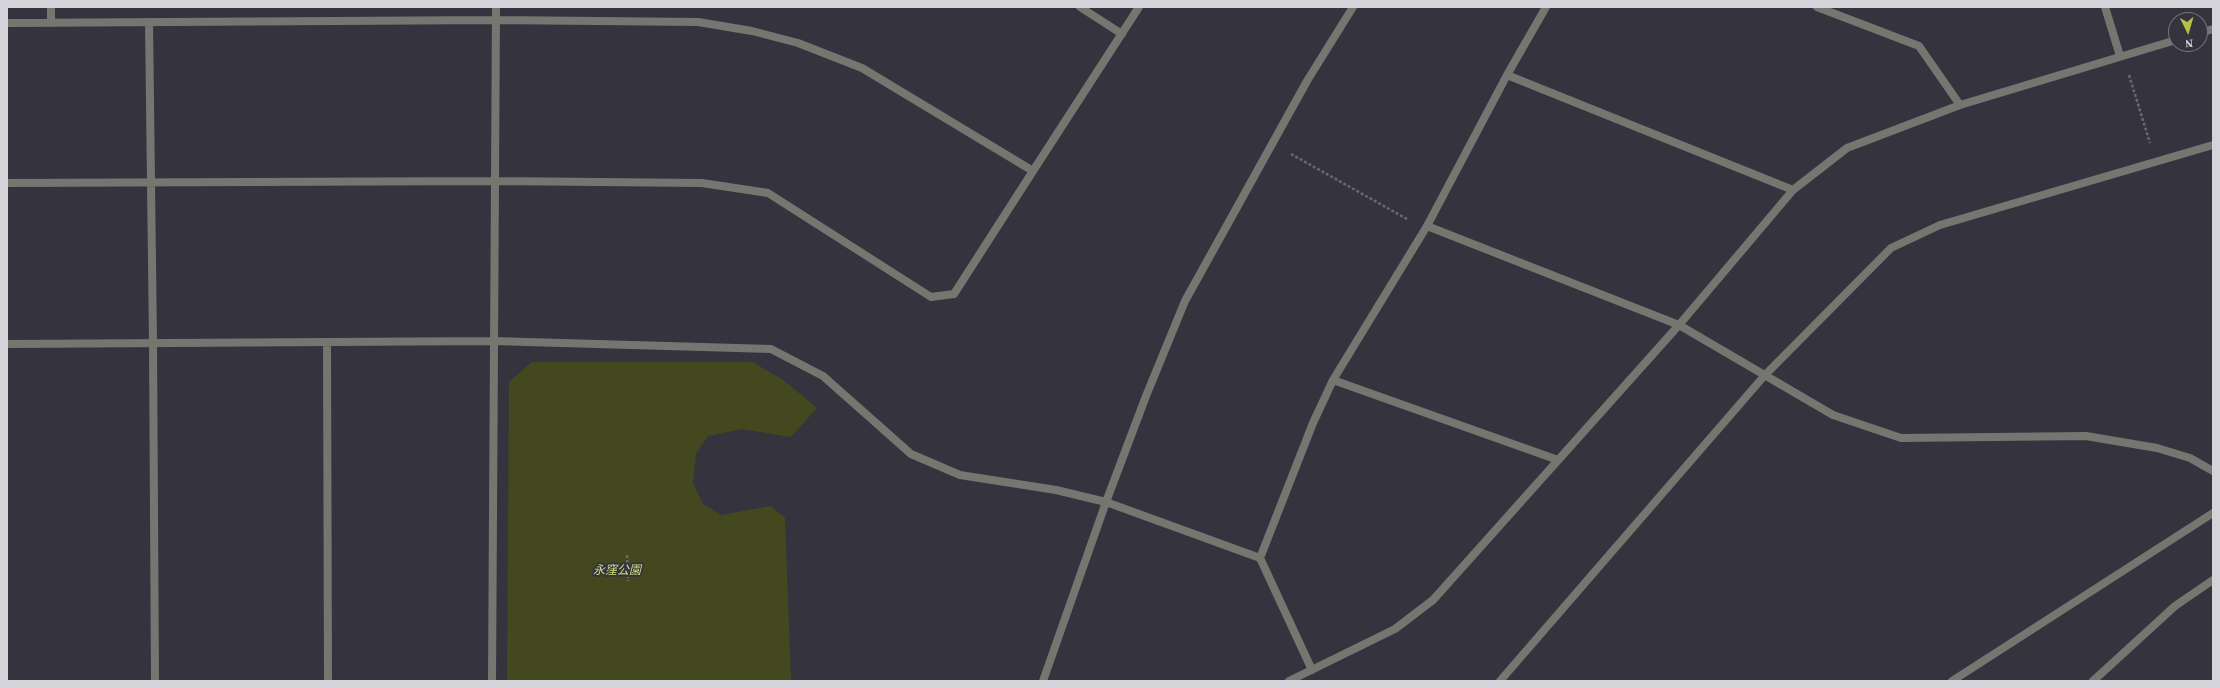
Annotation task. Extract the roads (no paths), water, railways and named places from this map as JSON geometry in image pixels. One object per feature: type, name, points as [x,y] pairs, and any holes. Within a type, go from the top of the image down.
[{"type":"street","points":[[51,7],[51,23]]},
{"type":"street","points":[[492,681],[496,7]]},
{"type":"street","points":[[1080,7],[1122,34]]},
{"type":"street","points":[[7,183],[495,181],[702,183],[768,193],[931,297],[954,294],[1140,7]]},
{"type":"street","points":[[1043,681],[1106,502],[1185,301],[1273,143],[1353,7]]},
{"type":"street","points":[[1260,558],[1313,423],[1333,380],[1426,228],[1507,75],[1546,7]]},
{"type":"street","points":[[1817,7],[1919,46],[1960,105]]},
{"type":"street","points":[[2105,7],[2120,56]]},
{"type":"street","points":[[7,23],[496,20],[698,22],[752,31],[798,43],[862,68],[1033,171]]},
{"type":"street","points":[[149,22],[155,681]]},
{"type":"street","points":[[1289,681],[1396,630],[1433,600],[1679,325],[1792,190],[1847,148],[1960,105],[2168,42]]},
{"type":"street","points":[[1507,75],[1792,190]]},
{"type":"street","points":[[1500,681],[1765,375],[1891,248],[1940,225],[2213,145]]},
{"type":"street","points":[[1426,228],[1679,325],[1832,415],[1901,438],[2086,436],[2157,448],[2190,458],[2213,471]]},
{"type":"street","points":[[7,344],[493,341],[771,349],[823,376],[911,454],[960,475],[1056,490],[1106,502],[1260,558],[1312,670]]},
{"type":"street","points":[[327,342],[328,681]]},
{"type":"street","points":[[1333,380],[1558,460]]},
{"type":"street","points":[[1952,681],[2213,513]]},
{"type":"street","points":[[2093,681],[2175,606],[2213,580]]},
{"type":"park label","name":"永窪公園","points":[[617,571]]}]
